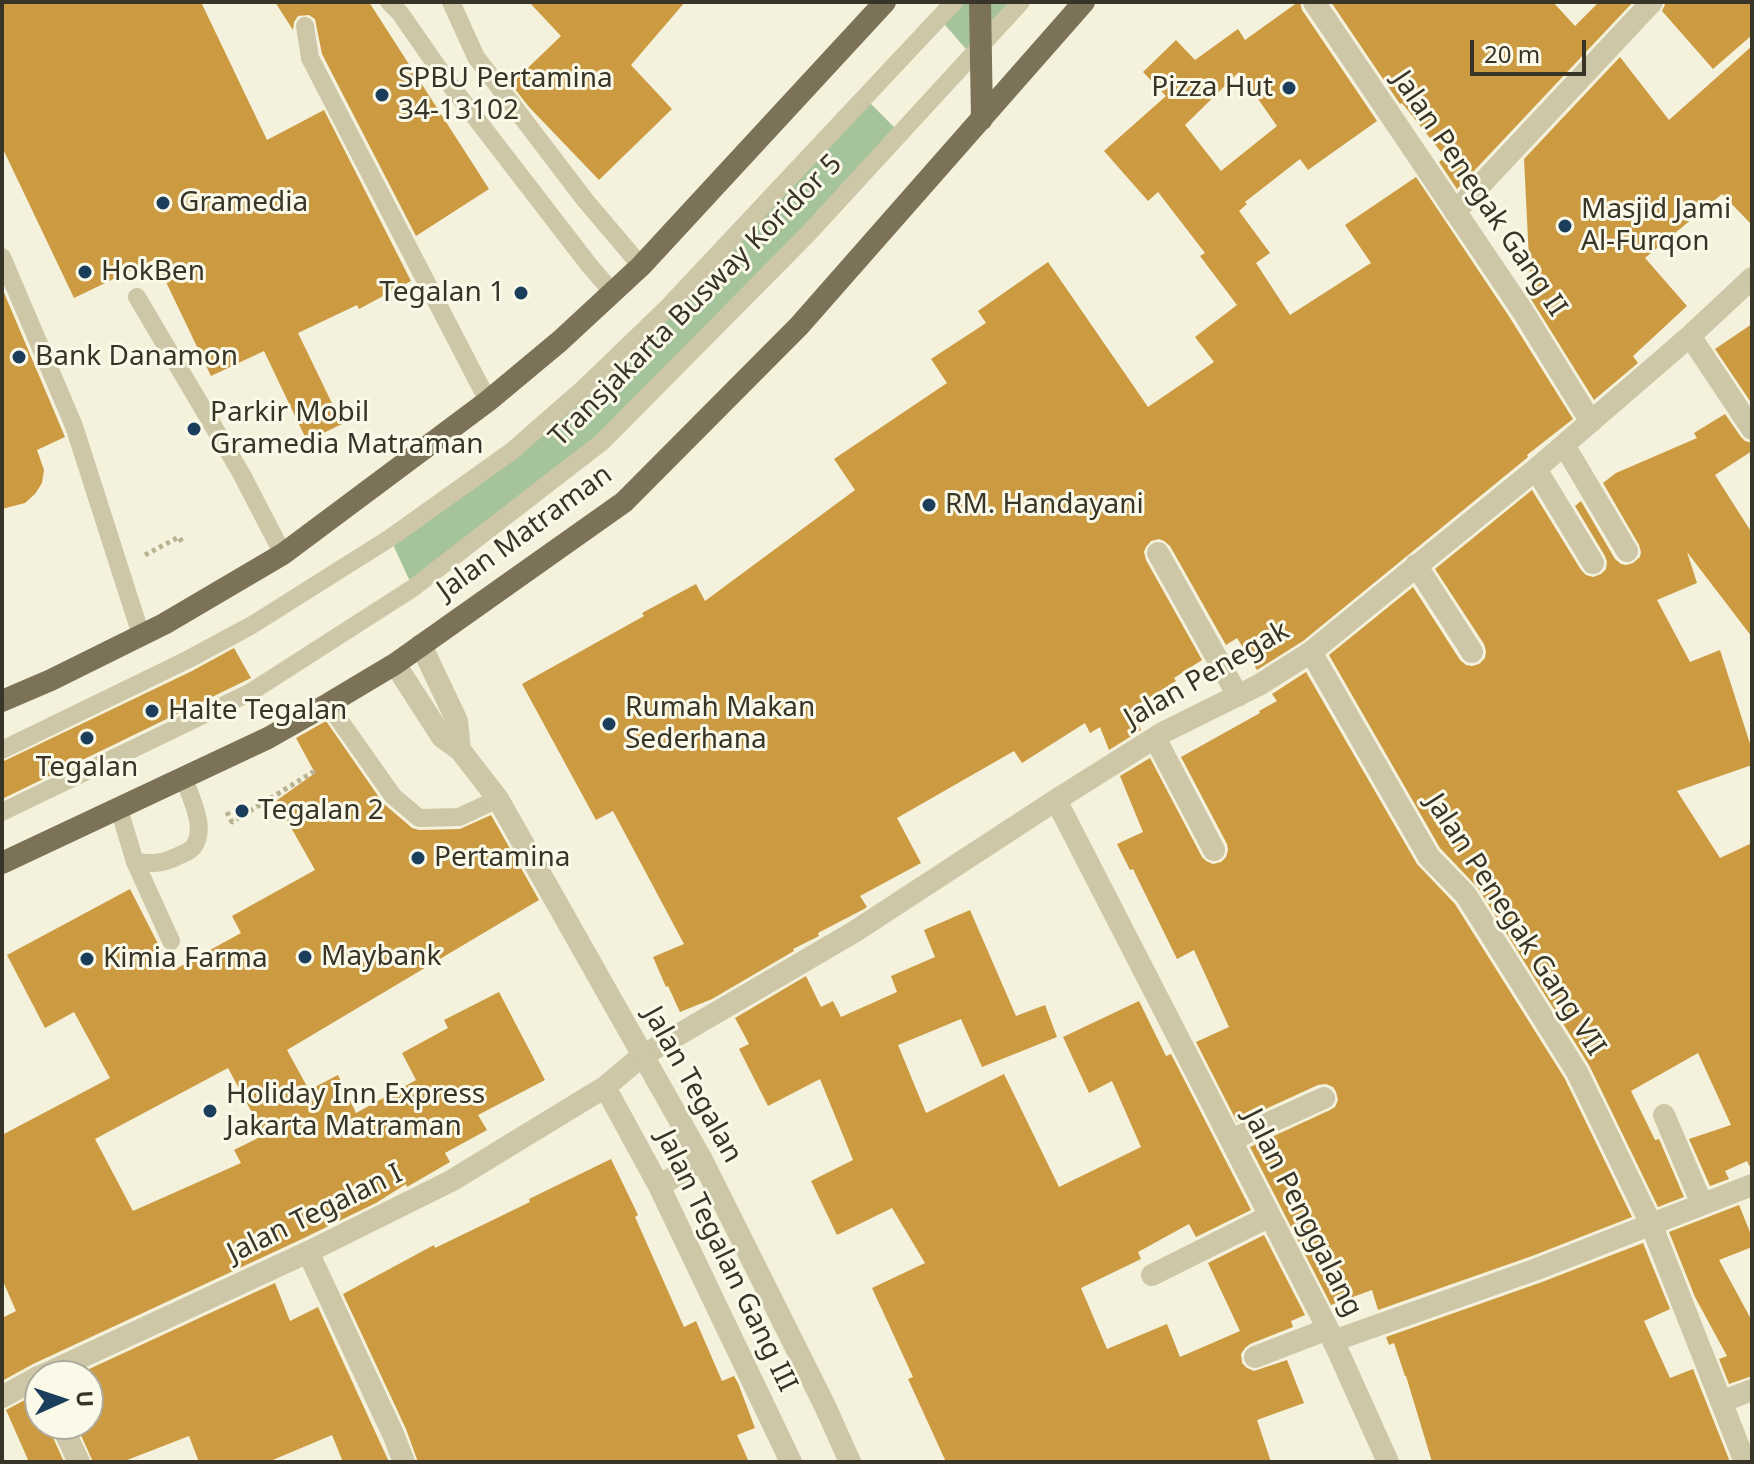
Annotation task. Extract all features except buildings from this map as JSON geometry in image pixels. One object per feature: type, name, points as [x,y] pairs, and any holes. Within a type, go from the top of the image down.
[{"type":"main road","points":[[2,701],[164,624],[283,554],[488,401],[560,341],[641,266],[885,2]]},
{"type":"main road","points":[[980,2],[982,119]]},
{"type":"main road","name":"Jalan Matraman","points":[[2,863],[268,738],[328,704],[395,664],[624,502],[799,326],[1084,2]]},
{"type":"street","name":"Jalan Penegak Gang II","points":[[1314,2],[1522,310],[1591,422]]},
{"type":"street","points":[[1455,212],[1652,2]]},
{"type":"street","name":"Jalan Penegak","points":[[642,1056],[854,932],[1155,738],[1259,685],[1311,652],[1536,469],[1752,278]]},
{"type":"street","points":[[1690,336],[1752,429]]},
{"type":"street","points":[[1564,445],[1627,551]]},
{"type":"street","points":[[1536,469],[1593,563]]},
{"type":"street","points":[[1158,553],[1238,696]]},
{"type":"street","points":[[1416,565],[1472,652]]},
{"type":"street","name":"Jalan Tegalan","points":[[421,645],[457,721],[460,750]]},
{"type":"street","name":"Jalan Penegak Gang VII","points":[[1311,652],[1429,857],[1466,895],[1577,1072],[1651,1224],[1745,1462]]},
{"type":"street","name":"Jalan Tegalan","points":[[395,664],[442,737],[460,750],[498,799],[702,1160],[850,1462]]},
{"type":"street","points":[[1155,738],[1214,850]]},
{"type":"street","name":"Jalan Penggalang","points":[[1056,800],[1331,1335],[1537,1269],[1752,1185]]},
{"type":"street","name":"Jalan Tegalan I","points":[[76,1360],[451,1181],[605,1087],[642,1056]]},
{"type":"street","name":"Jalan Tegalan Gang III","points":[[605,1087],[659,1186],[791,1462]]},
{"type":"street","points":[[1231,1140],[1324,1098]]},
{"type":"street","points":[[1664,1115],[1702,1204]]},
{"type":"street","points":[[659,1186],[702,1160]]},
{"type":"street","points":[[1152,1275],[1270,1216]]},
{"type":"street","points":[[308,1252],[404,1462]]},
{"type":"street","points":[[1255,1357],[1331,1335],[1388,1462]]},
{"type":"street","name":"Jalan Tegalan I","points":[[2,1397],[24,1385]]},
{"type":"street","points":[[1721,1402],[1752,1390]]},
{"type":"street","points":[[69,1440],[79,1462]]},
{"type":"lane","points":[[389,2],[613,293]]},
{"type":"lane","points":[[451,2],[476,57],[566,175],[641,266]]},
{"type":"lane","name":"Transjakarta Busway Koridor 5","points":[[2,750],[252,625],[390,538],[512,451],[584,388],[668,307],[954,2]]},
{"type":"lane","name":"Transjakarta Busway Koridor 5","points":[[2,812],[251,692],[413,588],[602,442],[807,235],[1021,2]]},
{"type":"lane","points":[[305,26],[310,58],[488,401]]},
{"type":"lane","points":[[2,257],[78,438],[141,635]]},
{"type":"lane","points":[[137,297],[241,473],[283,554]]},
{"type":"lane","points":[[328,704],[393,796],[419,818],[459,817],[498,799]]},
{"type":"lane","points":[[135,862],[168,862],[194,845],[198,823],[184,778]]},
{"type":"lane","points":[[119,809],[135,862],[171,941]]},
{"type":"path","points":[[179,537],[183,544]]},
{"type":"path","points":[[206,768],[232,822],[313,772],[311,769]]},
{"type":"green space","points":[[954,2],[1021,2],[972,56],[939,18]]},
{"type":"green space","points":[[865,98],[901,134],[602,442],[413,588],[390,538],[512,451]]},
{"type":"place","name":"Pizza Hut","points":[[1289,88]]},
{"type":"place","name":"SPBU Pertamina 34-13102","points":[[382,95]]},
{"type":"place","name":"Gramedia","points":[[163,203]]},
{"type":"place","name":"Masjid Jami Al-Furqon","points":[[1565,226]]},
{"type":"place","name":"HokBen","points":[[85,272]]},
{"type":"place","name":"Tegalan 1","points":[[521,293]]},
{"type":"place","name":"Bank Danamon","points":[[19,357]]},
{"type":"place","name":"Parkir Mobil Gramedia Matraman","points":[[194,429]]},
{"type":"place","name":"RM. Handayani","points":[[929,505]]},
{"type":"place","name":"Halte Tegalan","points":[[152,711]]},
{"type":"place","name":"Rumah Makan Sederhana","points":[[609,724]]},
{"type":"place","name":"Tegalan","points":[[87,738]]},
{"type":"place","name":"Tegalan 2","points":[[242,811]]},
{"type":"place","name":"Pertamina","points":[[418,858]]},
{"type":"place","name":"Maybank","points":[[305,957]]},
{"type":"place","name":"Kimia Farma","points":[[87,959]]},
{"type":"place","name":"Holiday Inn Express Jakarta Matraman","points":[[210,1111]]}]
